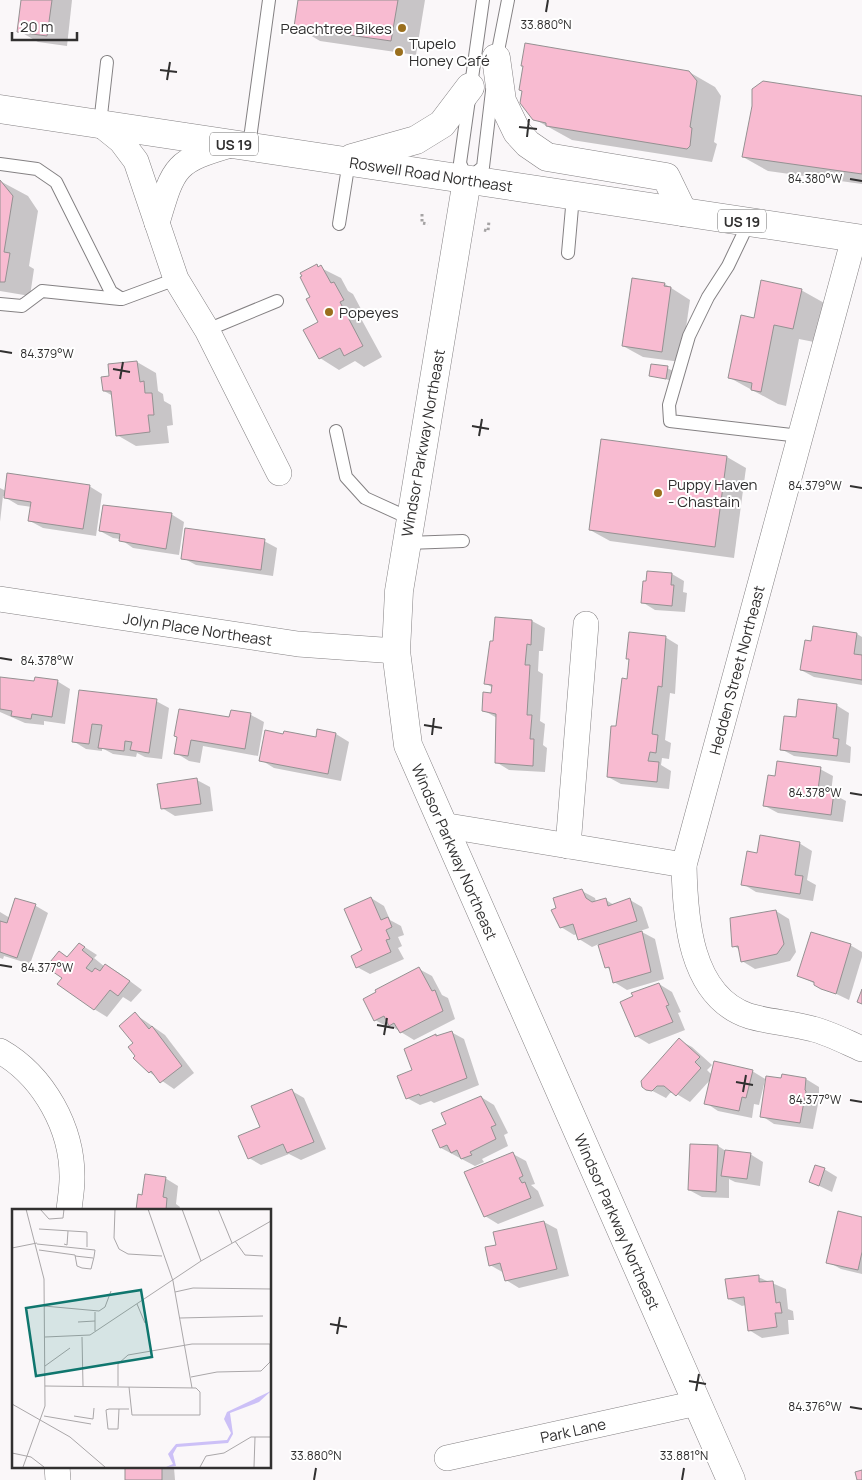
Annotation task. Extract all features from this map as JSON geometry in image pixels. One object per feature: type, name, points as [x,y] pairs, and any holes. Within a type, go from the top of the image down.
[{"type":"street","points":[[496,58],[502,101],[516,132],[528,144],[547,157],[666,177],[683,212]]},
{"type":"street","points":[[345,161],[416,140],[442,124],[470,87]]},
{"type":"street","name":"Roswell Road Northeast","points":[[0,108],[573,196],[859,237]]},
{"type":"street","points":[[100,124],[121,140],[136,161],[176,279],[207,330],[279,474]]},
{"type":"street","points":[[157,223],[169,183],[181,166],[198,155],[242,145]]},
{"type":"street","name":"Windsor Parkway Northeast","points":[[467,180],[399,591],[396,651],[408,745],[731,1480]]},
{"type":"street","name":"Hedden Street Northeast","points":[[859,237],[800,436],[684,865],[685,906],[690,938],[704,976],[718,996],[732,1008],[748,1016],[814,1029],[862,1049]]},
{"type":"street","name":"Jolyn Place Northeast","points":[[0,599],[298,644],[396,651]]},
{"type":"street","points":[[568,846],[586,624]]},
{"type":"street","points":[[442,825],[684,865]]},
{"type":"street","points":[[0,1051],[30,1074],[48,1097],[60,1120],[69,1148],[72,1179],[69,1209]]},
{"type":"street","name":"Park Lane","points":[[447,1458],[697,1403]]},
{"type":"lane","points":[[242,145],[269,0]]},
{"type":"lane","points":[[483,0],[460,163],[467,180],[483,168],[496,58],[508,0]]},
{"type":"lane","points":[[100,124],[107,62]]},
{"type":"lane","points":[[339,224],[345,161]]},
{"type":"lane","points":[[0,164],[37,169],[56,182],[111,292],[122,299]]},
{"type":"lane","points":[[568,253],[573,196]]},
{"type":"lane","points":[[748,222],[728,266],[708,297],[689,336],[669,405],[670,422],[800,436]]},
{"type":"lane","points":[[0,304],[22,306],[42,291],[122,299],[176,279]]},
{"type":"lane","points":[[207,330],[277,301]]},
{"type":"lane","points":[[336,431],[346,477],[366,498],[409,531],[463,541]]},
{"type":"path","points":[[422,214],[422,223],[428,224]]},
{"type":"path","points":[[483,230],[488,231],[489,221]]},
{"type":"building","points":[[21,0],[52,0],[47,36],[17,32]]},
{"type":"building","points":[[298,0],[398,0],[391,41],[294,27]]},
{"type":"building","points":[[525,43],[689,71],[697,81],[690,127],[692,128],[690,146],[687,149],[546,126],[546,123],[533,120],[520,103],[522,91],[519,90],[523,66],[521,66]]},
{"type":"building","points":[[763,81],[862,96],[862,174],[742,157],[752,106],[752,89]]},
{"type":"building","points":[[0,180],[13,196],[4,252],[10,253],[5,282],[0,282]]},
{"type":"building","name":"Popeyes","points":[[317,264],[318,267],[321,265],[331,283],[334,282],[344,300],[340,302],[363,346],[344,356],[340,348],[319,359],[303,330],[318,322],[306,299],[310,297],[300,277],[302,276],[300,273]]},
{"type":"building","points":[[632,278],[665,283],[664,286],[671,287],[662,352],[622,346]]},
{"type":"building","points":[[761,280],[802,289],[793,329],[774,325],[761,392],[751,390],[752,383],[728,378],[741,315],[754,318]]},
{"type":"building","points":[[137,361],[140,382],[144,381],[145,393],[152,393],[154,415],[148,415],[150,432],[116,436],[111,391],[103,391],[101,377],[109,376],[108,364]]},
{"type":"building","points":[[651,364],[668,366],[666,379],[649,376]]},
{"type":"building","name":"Puppy Haven - Chastain","points":[[601,439],[727,456],[715,547],[589,530]]},
{"type":"building","points":[[7,473],[90,485],[83,529],[28,521],[31,502],[4,498]]},
{"type":"building","points":[[103,505],[172,513],[166,549],[119,541],[120,534],[99,531]]},
{"type":"building","points":[[185,528],[265,539],[261,570],[181,559]]},
{"type":"building","points":[[647,571],[672,573],[671,585],[674,585],[672,606],[641,603],[643,581],[646,581]]},
{"type":"building","points":[[495,617],[532,620],[531,645],[527,644],[525,665],[530,665],[527,715],[532,715],[530,739],[534,739],[533,766],[495,763],[496,714],[482,711],[483,692],[491,693],[492,685],[484,684],[490,641],[493,641]]},
{"type":"building","points":[[813,626],[857,633],[854,654],[862,655],[862,680],[800,670],[805,640],[811,641]]},
{"type":"building","points":[[629,632],[666,636],[662,687],[658,686],[652,734],[658,735],[656,753],[650,752],[648,761],[659,762],[657,782],[607,777],[611,726],[616,726],[622,678],[627,679],[629,659],[626,659]]},
{"type":"building","points":[[0,677],[34,681],[35,677],[58,680],[52,717],[32,714],[31,719],[11,716],[12,711],[0,709]]},
{"type":"building","points":[[79,690],[157,699],[149,753],[130,750],[132,742],[125,741],[124,751],[98,748],[102,725],[92,724],[89,744],[72,742]]},
{"type":"building","points":[[798,699],[837,704],[833,738],[839,739],[837,756],[780,750],[784,716],[796,717]]},
{"type":"building","points":[[179,709],[229,717],[231,710],[251,713],[245,749],[191,740],[188,756],[174,754],[177,737],[174,736]]},
{"type":"building","points":[[317,729],[336,733],[328,774],[259,761],[265,730],[283,734],[284,731],[316,737]]},
{"type":"building","points":[[777,761],[821,767],[818,790],[834,792],[831,815],[763,806],[768,775],[775,776]]},
{"type":"building","points":[[197,778],[201,804],[161,809],[157,784]]},
{"type":"building","points":[[760,835],[800,842],[795,875],[803,876],[800,894],[741,885],[747,851],[757,853]]},
{"type":"building","points":[[582,889],[586,898],[592,902],[606,898],[608,906],[630,898],[637,921],[578,940],[573,924],[560,928],[551,910],[556,908],[553,898]]},
{"type":"building","points":[[371,897],[381,920],[388,917],[392,927],[386,930],[390,939],[386,940],[391,952],[356,968],[351,956],[362,950],[344,909]]},
{"type":"building","points":[[15,898],[36,904],[17,958],[0,952],[0,921],[7,923]]},
{"type":"building","points":[[776,910],[784,944],[777,954],[741,962],[738,946],[732,947],[730,918]]},
{"type":"building","points":[[642,931],[651,972],[613,983],[609,967],[605,968],[598,945]]},
{"type":"building","points":[[811,932],[851,944],[836,994],[821,989],[814,985],[814,982],[797,976]]},
{"type":"building","points":[[79,943],[85,947],[82,950],[93,959],[86,968],[92,972],[95,968],[100,971],[105,964],[130,981],[118,996],[110,990],[94,1010],[57,984],[62,978],[46,967],[59,951],[67,957]]},
{"type":"building","points":[[419,967],[432,991],[435,990],[443,1011],[400,1033],[394,1023],[389,1026],[384,1016],[374,1021],[363,999],[376,992],[375,990]]},
{"type":"building","points":[[659,983],[669,1005],[666,1006],[673,1022],[635,1037],[620,1002],[633,996],[631,993]]},
{"type":"building","points":[[862,989],[862,1004],[857,1002]]},
{"type":"building","points":[[135,1012],[149,1029],[152,1026],[182,1066],[160,1083],[151,1071],[149,1073],[133,1058],[135,1056],[128,1047],[133,1043],[119,1026]]},
{"type":"building","points":[[452,1031],[467,1078],[420,1096],[419,1094],[406,1099],[397,1076],[412,1070],[404,1049],[436,1034],[436,1036]]},
{"type":"building","points":[[679,1038],[700,1057],[695,1062],[701,1068],[676,1096],[664,1086],[657,1086],[652,1091],[646,1090],[642,1087],[641,1081]]},
{"type":"building","points":[[714,1061],[753,1070],[746,1098],[742,1097],[739,1111],[704,1104]]},
{"type":"building","points":[[782,1074],[806,1078],[806,1091],[800,1123],[760,1117],[766,1076],[781,1078]]},
{"type":"building","points":[[292,1089],[314,1142],[287,1153],[283,1144],[248,1159],[238,1136],[260,1127],[251,1106]]},
{"type":"building","points":[[481,1096],[496,1125],[491,1127],[496,1139],[470,1152],[472,1155],[461,1159],[457,1150],[451,1153],[447,1145],[440,1148],[432,1130],[446,1124],[441,1113]]},
{"type":"building","points":[[690,1144],[718,1145],[716,1192],[688,1190]]},
{"type":"building","points":[[725,1150],[751,1153],[747,1179],[721,1176]]},
{"type":"building","points":[[513,1152],[523,1176],[519,1178],[522,1183],[525,1182],[531,1198],[484,1217],[464,1172]]},
{"type":"building","points":[[815,1165],[825,1168],[819,1186],[809,1182]]},
{"type":"building","points":[[145,1174],[166,1177],[163,1197],[167,1198],[166,1209],[136,1209],[138,1194],[142,1195]]},
{"type":"building","points":[[838,1211],[862,1217],[862,1252],[858,1270],[826,1263]]},
{"type":"building","points":[[544,1221],[557,1269],[505,1281],[500,1263],[489,1266],[485,1247],[496,1245],[493,1232]]},
{"type":"building","points":[[759,1275],[759,1282],[773,1281],[776,1303],[780,1302],[782,1313],[775,1313],[777,1327],[748,1331],[744,1297],[728,1299],[725,1279]]},
{"type":"building","points":[[125,1468],[162,1468],[162,1480],[125,1480]]},
{"type":"building","points":[[862,1470],[862,1480],[857,1480],[855,1472]]},
{"type":"place","name":"Peachtree Bikes","points":[[402,28]]},
{"type":"place","name":"Tupelo Honey Café","points":[[399,52]]},
{"type":"place","name":"Popeyes","points":[[329,312]]},
{"type":"place","name":"Puppy Haven - Chastain","points":[[658,493]]}]
